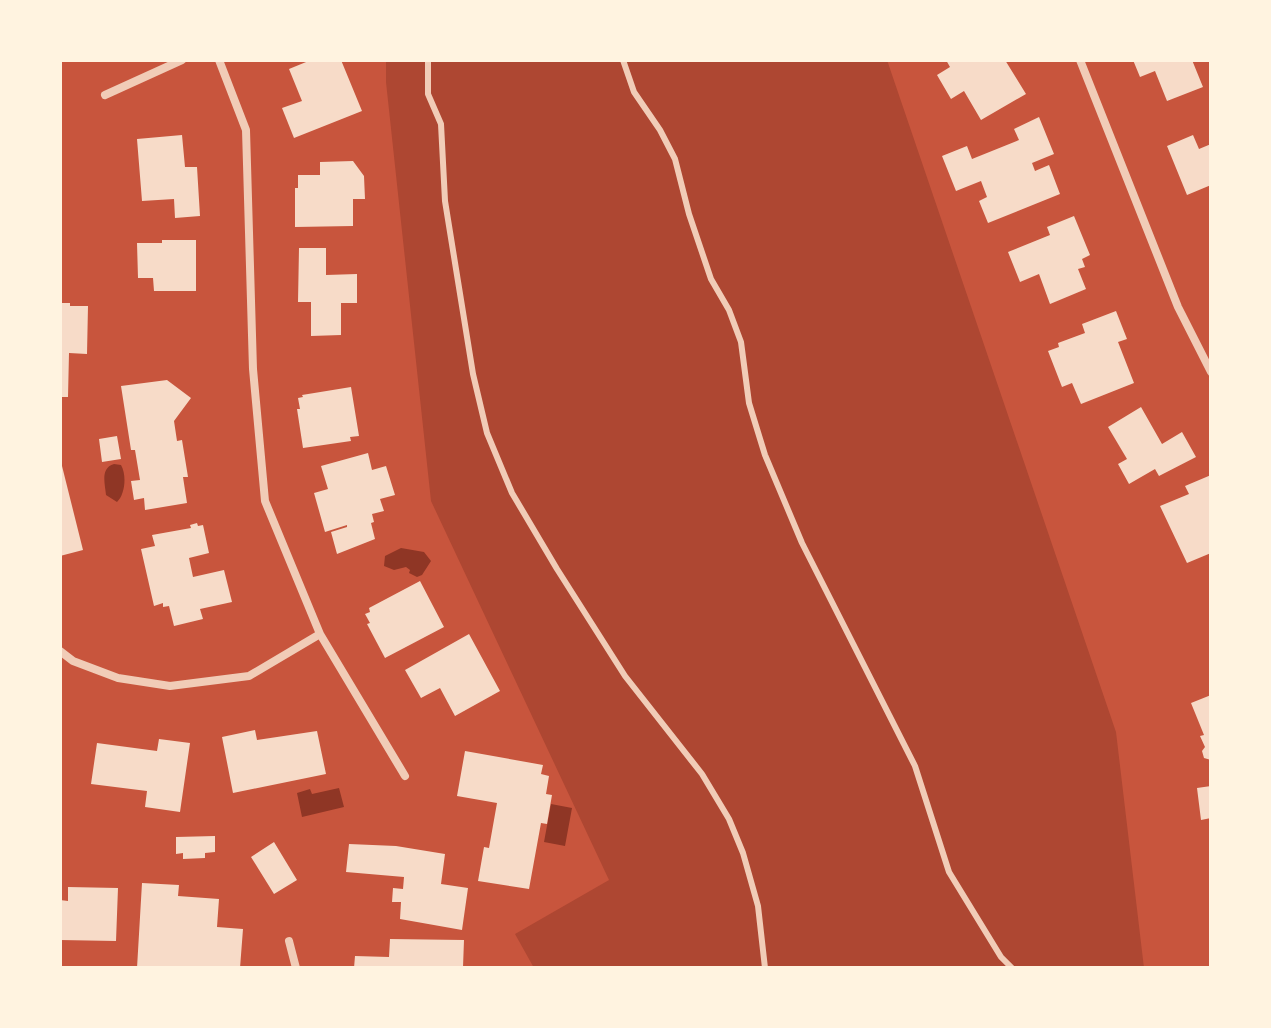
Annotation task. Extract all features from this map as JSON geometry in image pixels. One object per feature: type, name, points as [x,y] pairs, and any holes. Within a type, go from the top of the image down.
[{"type":"street","points":[[105,95],[182,60]]},
{"type":"street","points":[[219,60],[246,130],[253,369],[265,501],[320,634],[405,776]]},
{"type":"street","points":[[1080,60],[1178,307],[1211,372]]},
{"type":"street","points":[[60,651],[73,661],[118,678],[170,686],[249,676],[320,634]]},
{"type":"street","points":[[289,941],[296,968]]},
{"type":"lane","points":[[428,60],[428,94],[441,124],[445,201],[473,374],[487,433],[512,493],[565,582],[625,676],[702,774],[729,819],[743,853],[758,906],[765,968]]},
{"type":"lane","points":[[623,60],[634,92],[675,159],[711,279],[729,310],[741,342],[749,403],[765,455],[802,543],[915,766],[949,872],[1001,957],[1012,968]]},
{"type":"shaded area","points":[[386,60],[887,60],[1116,732],[1144,968],[534,968],[515,934],[609,880],[431,501]]},
{"type":"shaded area","points":[[114,464],[121,465],[124,479],[122,495],[117,502],[106,495],[104,481],[107,469]]},
{"type":"shaded area","points":[[401,548],[424,552],[431,561],[422,575],[417,577],[409,573],[406,567],[394,570],[384,566],[385,556]]},
{"type":"shaded area","points":[[339,788],[344,807],[302,817],[297,793],[310,789],[312,794]]},
{"type":"shaded area","points":[[551,804],[572,808],[565,846],[544,842]]},
{"type":"building","points":[[311,60],[341,60],[362,111],[294,138],[282,108],[302,101],[289,69]]},
{"type":"building","points":[[946,60],[1005,60],[1026,94],[981,120],[964,91],[951,99],[937,75],[950,67]]},
{"type":"building","points":[[1133,60],[1192,60],[1203,87],[1167,101],[1155,71],[1140,77]]},
{"type":"building","points":[[1039,117],[1054,154],[1032,163],[1035,171],[1049,165],[1060,194],[988,223],[979,201],[987,197],[981,181],[956,191],[942,156],[967,146],[972,159],[1019,140],[1014,129]]},
{"type":"building","points":[[182,135],[185,167],[197,167],[200,216],[175,218],[174,199],[142,201],[137,139]]},
{"type":"building","points":[[1193,135],[1199,149],[1211,144],[1211,185],[1187,195],[1167,146]]},
{"type":"building","points":[[353,161],[364,176],[365,199],[353,199],[353,226],[295,227],[298,175],[320,175],[320,162]]},
{"type":"building","points":[[1074,216],[1090,255],[1082,259],[1085,267],[1078,269],[1086,289],[1050,304],[1039,274],[1020,282],[1008,252],[1050,235],[1047,227]]},
{"type":"building","points":[[162,240],[196,240],[196,291],[154,291],[153,278],[138,278],[137,243],[162,243]]},
{"type":"building","points":[[299,248],[326,248],[326,275],[357,274],[357,303],[341,303],[341,335],[311,336],[311,302],[298,302]]},
{"type":"building","points":[[60,303],[88,306],[87,354],[69,353],[68,397],[60,397]]},
{"type":"building","points":[[1116,311],[1127,339],[1118,342],[1134,383],[1081,404],[1072,383],[1062,387],[1048,351],[1059,347],[1058,343],[1085,333],[1082,324]]},
{"type":"building","points":[[167,380],[191,398],[174,421],[177,441],[182,440],[188,477],[183,477],[187,503],[145,510],[144,498],[134,500],[131,481],[140,480],[135,450],[131,450],[121,386]]},
{"type":"building","points":[[351,387],[359,436],[350,437],[351,441],[303,448],[298,398]]},
{"type":"building","points":[[1141,407],[1162,444],[1182,432],[1196,457],[1159,476],[1155,469],[1129,484],[1118,464],[1127,459],[1108,427]]},
{"type":"building","points":[[117,436],[121,459],[102,462],[99,439]]},
{"type":"building","points":[[368,453],[372,470],[386,466],[395,495],[380,499],[384,511],[372,514],[375,539],[337,554],[331,532],[347,525],[325,532],[314,493],[328,489],[321,466]]},
{"type":"building","points":[[60,458],[83,550],[60,556]]},
{"type":"building","points":[[1211,475],[1211,553],[1187,563],[1160,506],[1189,494],[1185,486]]},
{"type":"building","points":[[197,523],[198,526],[203,525],[209,553],[189,558],[193,577],[224,570],[232,602],[200,609],[203,619],[174,626],[169,606],[163,607],[163,603],[154,606],[141,549],[155,546],[152,535],[191,528],[190,525]]},
{"type":"building","points":[[420,581],[444,627],[385,658],[365,614],[370,612],[369,608]]},
{"type":"building","points":[[469,634],[500,691],[455,716],[440,688],[421,698],[405,670]]},
{"type":"building","points":[[1211,695],[1211,760],[1204,758],[1202,751],[1205,747],[1200,736],[1204,735],[1191,703]]},
{"type":"building","points":[[255,730],[257,740],[317,731],[326,774],[233,793],[222,737]]},
{"type":"building","points":[[159,739],[190,743],[180,812],[145,807],[147,791],[91,784],[97,743],[157,751]]},
{"type":"building","points":[[465,751],[543,765],[541,774],[549,776],[546,794],[552,795],[547,824],[541,823],[529,889],[478,881],[484,847],[489,848],[497,803],[457,796]]},
{"type":"building","points":[[1211,786],[1211,818],[1201,820],[1197,788]]},
{"type":"building","points":[[215,836],[215,852],[205,853],[205,858],[183,859],[183,853],[176,854],[176,837]]},
{"type":"building","points":[[274,842],[297,880],[274,894],[251,857]]},
{"type":"building","points":[[349,844],[396,846],[445,854],[441,884],[468,888],[462,930],[400,919],[401,902],[392,902],[393,888],[403,889],[404,877],[346,872]]},
{"type":"building","points":[[142,883],[179,885],[178,896],[219,899],[217,927],[243,929],[240,968],[137,968]]},
{"type":"building","points":[[68,887],[118,888],[116,941],[60,940],[60,900],[68,901]]},
{"type":"building","points":[[390,939],[464,940],[463,967],[354,968],[355,956],[389,957]]}]
